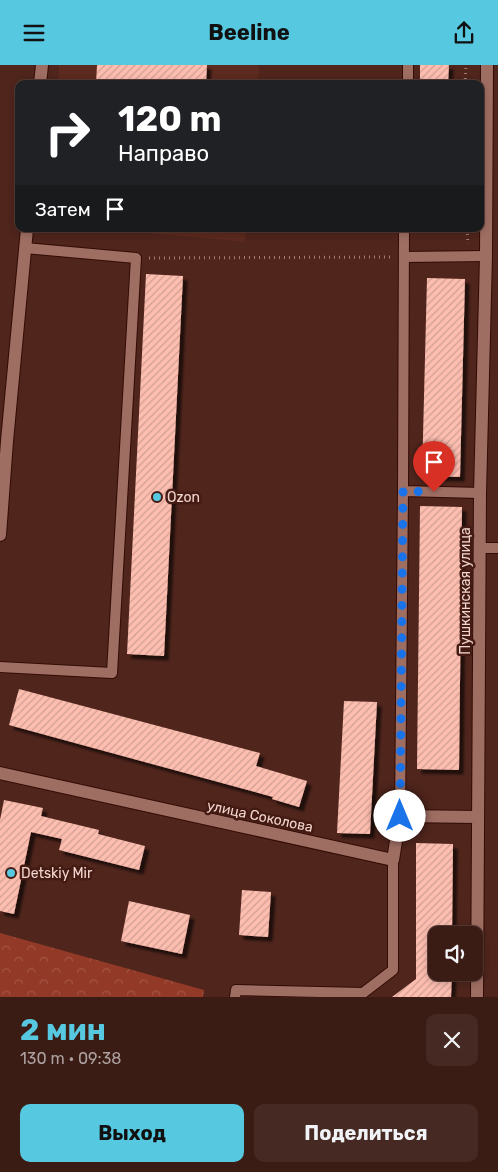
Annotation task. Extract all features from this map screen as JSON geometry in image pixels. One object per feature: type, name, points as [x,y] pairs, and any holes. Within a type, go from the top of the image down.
[{"type":"street","points":[[40,80],[42,65]]},
{"type":"street","name":"Пушкинская улица","points":[[477,997],[480,493],[486,256],[488,65]]},
{"type":"street","points":[[0,535],[4,441],[27,232]]},
{"type":"street","name":"улица Соколова","points":[[0,773],[393,861]]},
{"type":"street","points":[[393,861],[400,816],[478,817]]},
{"type":"lane","points":[[408,65],[408,80]]},
{"type":"lane","points":[[400,816],[404,232]]},
{"type":"lane","points":[[0,667],[112,673],[136,258],[25,248]]},
{"type":"lane","points":[[404,257],[486,256]]},
{"type":"lane","points":[[403,491],[480,493]]},
{"type":"lane","points":[[480,548],[498,548]]},
{"type":"lane","points":[[235,997],[236,990],[363,993],[393,970],[393,861]]},
{"type":"path","points":[[465,80],[466,65]]},
{"type":"path","points":[[136,258],[404,257]]},
{"type":"shaded area","points":[[59,65],[259,65],[258,80],[58,80]]},
{"type":"shaded area","points":[[137,232],[246,232],[245,242]]},
{"type":"green space","points":[[0,933],[204,990],[203,997],[0,997]]},
{"type":"building","points":[[97,65],[207,65],[206,80],[96,80]]},
{"type":"building","points":[[420,65],[449,65],[448,80],[420,80]]},
{"type":"building","points":[[146,274],[183,276],[164,656],[127,654]]},
{"type":"building","points":[[427,278],[465,279],[460,477],[422,476]]},
{"type":"building","points":[[420,506],[462,507],[459,770],[417,769]]},
{"type":"building","points":[[19,689],[260,753],[256,766],[307,781],[299,807],[272,799],[273,797],[9,725]]},
{"type":"building","points":[[344,701],[377,702],[370,834],[337,833]]},
{"type":"building","points":[[4,800],[43,808],[41,816],[99,830],[98,834],[145,846],[139,870],[59,850],[62,839],[31,832],[14,914],[0,911],[0,820]]},
{"type":"building","points":[[416,843],[453,844],[452,926],[428,926],[428,981],[452,981],[451,997],[392,997],[416,979]]},
{"type":"building","points":[[242,890],[271,892],[268,937],[239,935]]},
{"type":"building","points":[[129,901],[190,915],[182,954],[121,941]]},
{"type":"place","name":"Ozon","points":[[157,497]]},
{"type":"place","name":"Detskiy Mir","points":[[11,873]]},
{"type":"route","points":[[400,816],[403,491],[434,492]]}]
